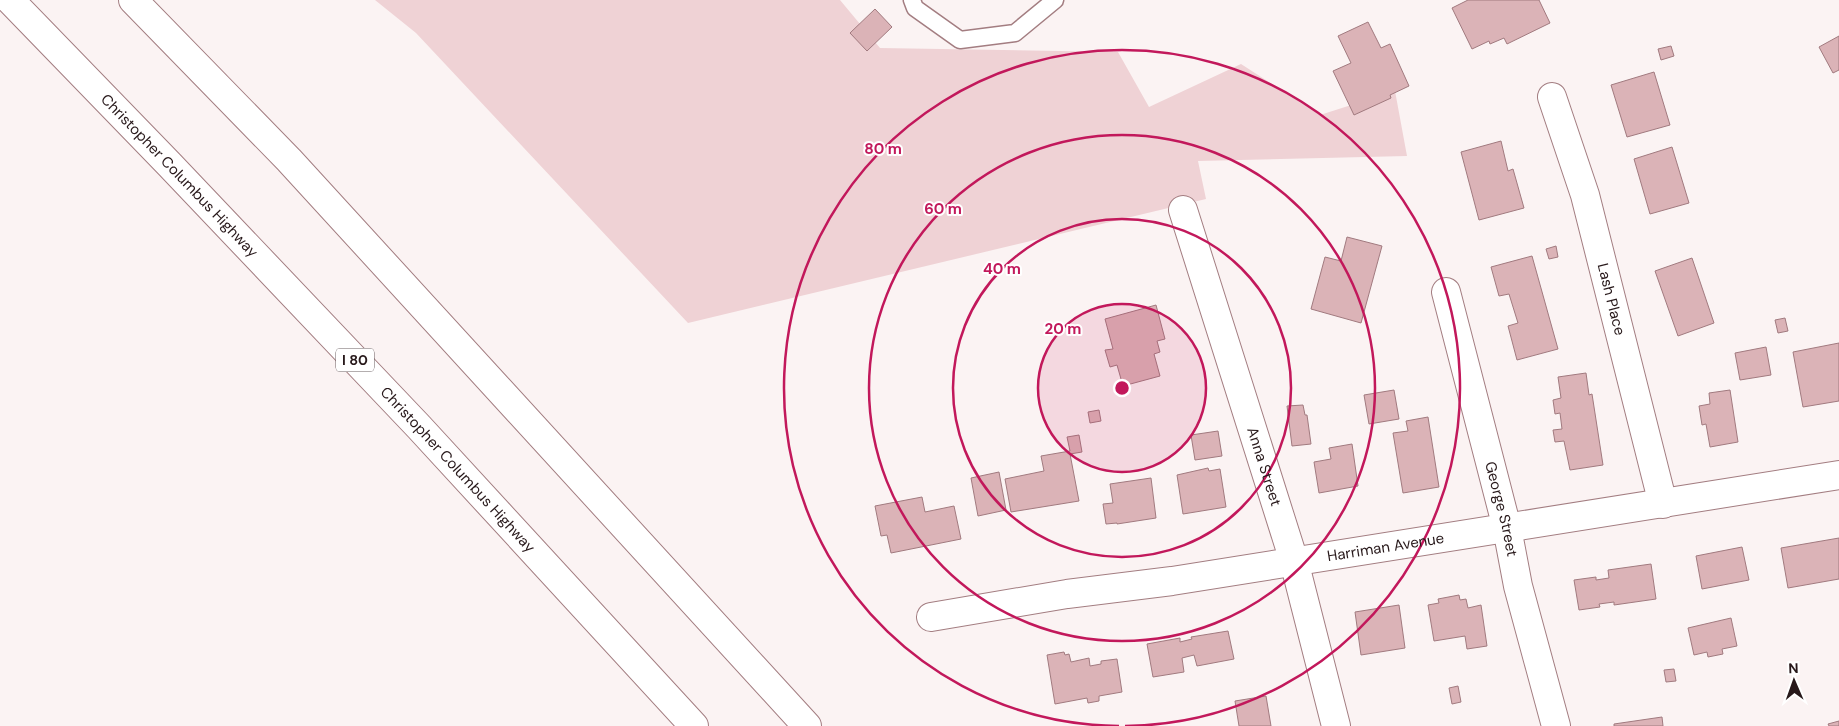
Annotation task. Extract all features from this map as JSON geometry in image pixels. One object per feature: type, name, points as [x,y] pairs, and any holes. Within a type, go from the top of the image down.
[{"type":"main road","name":"Christopher Columbus Highway","points":[[10,0],[419,427],[694,726]]},
{"type":"main road","points":[[133,0],[290,160],[807,726]]},
{"type":"main road","name":"Lash Place","points":[[1552,97],[1586,195],[1663,504]]},
{"type":"main road","name":"Anna Street","points":[[1183,210],[1294,561],[1336,726]]},
{"type":"main road","name":"George Street","points":[[1446,292],[1507,528],[1518,586],[1556,726]]},
{"type":"main road","name":"Harriman Avenue","points":[[931,617],[1066,594],[1172,581],[1839,475]]},
{"type":"lane","points":[[912,0],[915,8],[960,40],[1015,33],[1055,0]]},
{"type":"shaded area","points":[[375,0],[840,0],[880,48],[1118,52],[1149,107],[1241,64],[1320,115],[1395,91],[1407,156],[1198,161],[1206,199],[688,323],[416,33]]},
{"type":"building","points":[[1468,0],[1539,0],[1550,23],[1507,44],[1504,38],[1490,44],[1489,41],[1472,49],[1452,8]]},
{"type":"building","points":[[875,9],[892,27],[867,51],[850,33]]},
{"type":"building","points":[[1368,22],[1381,48],[1390,44],[1409,86],[1390,95],[1391,98],[1354,115],[1333,71],[1351,63],[1338,36]]},
{"type":"building","points":[[1839,36],[1839,70],[1833,73],[1819,47]]},
{"type":"building","points":[[1671,46],[1674,56],[1661,60],[1658,49]]},
{"type":"building","points":[[1654,72],[1670,125],[1627,137],[1611,85]]},
{"type":"building","points":[[1501,141],[1508,171],[1513,169],[1524,208],[1479,220],[1461,152]]},
{"type":"building","points":[[1672,147],[1689,203],[1650,214],[1634,159]]},
{"type":"building","points":[[1347,237],[1382,246],[1361,323],[1311,309],[1325,257],[1341,261]]},
{"type":"building","points":[[1556,246],[1558,257],[1549,259],[1546,249]]},
{"type":"building","points":[[1532,256],[1558,349],[1517,360],[1508,326],[1518,323],[1509,294],[1499,296],[1491,267]]},
{"type":"building","points":[[1692,258],[1714,323],[1678,336],[1655,271]]},
{"type":"building","points":[[1156,305],[1165,339],[1157,341],[1160,352],[1154,354],[1160,376],[1123,386],[1117,365],[1110,367],[1105,350],[1113,349],[1105,319]]},
{"type":"building","points":[[1785,318],[1788,331],[1778,333],[1775,320]]},
{"type":"building","points":[[1839,343],[1839,401],[1803,407],[1793,352]]},
{"type":"building","points":[[1766,347],[1771,375],[1740,380],[1735,353]]},
{"type":"building","points":[[1586,373],[1589,395],[1592,394],[1603,465],[1570,470],[1564,441],[1555,442],[1553,430],[1562,429],[1560,413],[1555,414],[1553,400],[1561,398],[1558,377]]},
{"type":"building","points":[[1394,390],[1399,419],[1369,424],[1364,395]]},
{"type":"building","points":[[1730,390],[1738,442],[1710,447],[1706,424],[1702,425],[1699,406],[1710,404],[1709,393]]},
{"type":"building","points":[[1303,405],[1305,415],[1307,415],[1311,444],[1292,446],[1287,406]]},
{"type":"building","points":[[1099,410],[1101,421],[1090,423],[1088,412]]},
{"type":"building","points":[[1428,417],[1439,487],[1403,493],[1393,433],[1408,431],[1406,421]]},
{"type":"building","points":[[1218,431],[1222,456],[1195,460],[1191,435]]},
{"type":"building","points":[[1079,435],[1082,452],[1070,454],[1079,501],[1011,512],[1005,479],[1044,471],[1041,456],[1070,451],[1067,437]]},
{"type":"building","points":[[1352,444],[1358,486],[1319,493],[1314,462],[1331,459],[1329,448]]},
{"type":"building","points":[[1208,468],[1209,471],[1220,469],[1226,507],[1183,514],[1177,475]]},
{"type":"building","points":[[999,472],[1006,510],[978,516],[971,478]]},
{"type":"building","points":[[1151,478],[1156,518],[1106,524],[1103,504],[1113,503],[1110,484]]},
{"type":"building","points":[[922,497],[925,512],[954,506],[961,539],[891,553],[887,535],[881,536],[875,506]]},
{"type":"building","points":[[1839,538],[1839,579],[1788,588],[1781,548]]},
{"type":"building","points":[[1742,547],[1749,580],[1702,589],[1696,556]]},
{"type":"building","points":[[1651,564],[1656,599],[1614,605],[1614,602],[1599,604],[1600,607],[1579,610],[1574,580],[1596,577],[1596,580],[1609,578],[1608,570]]},
{"type":"building","points":[[1459,595],[1460,600],[1466,599],[1468,608],[1481,605],[1487,646],[1467,649],[1465,636],[1434,641],[1428,605],[1439,603],[1438,599]]},
{"type":"building","points":[[1399,605],[1405,648],[1361,655],[1355,612]]},
{"type":"building","points":[[1731,618],[1737,646],[1722,649],[1723,654],[1708,657],[1707,652],[1694,655],[1688,628]]},
{"type":"building","points":[[1228,631],[1234,659],[1197,666],[1194,655],[1182,658],[1184,672],[1153,677],[1147,644],[1180,638],[1180,642],[1192,639],[1191,637]]},
{"type":"building","points":[[1064,652],[1065,655],[1069,654],[1071,662],[1089,658],[1090,666],[1101,664],[1101,661],[1117,659],[1122,692],[1099,696],[1099,701],[1088,703],[1087,698],[1055,704],[1047,655]]},
{"type":"building","points":[[1674,669],[1676,681],[1666,682],[1664,670]]},
{"type":"building","points":[[1458,686],[1461,702],[1452,704],[1449,688]]},
{"type":"building","points":[[1266,696],[1271,726],[1239,726],[1235,701]]},
{"type":"building","points":[[1662,717],[1663,726],[1614,726],[1614,724]]},
{"type":"building","points":[[1839,721],[1839,726],[1829,726],[1828,724]]}]
